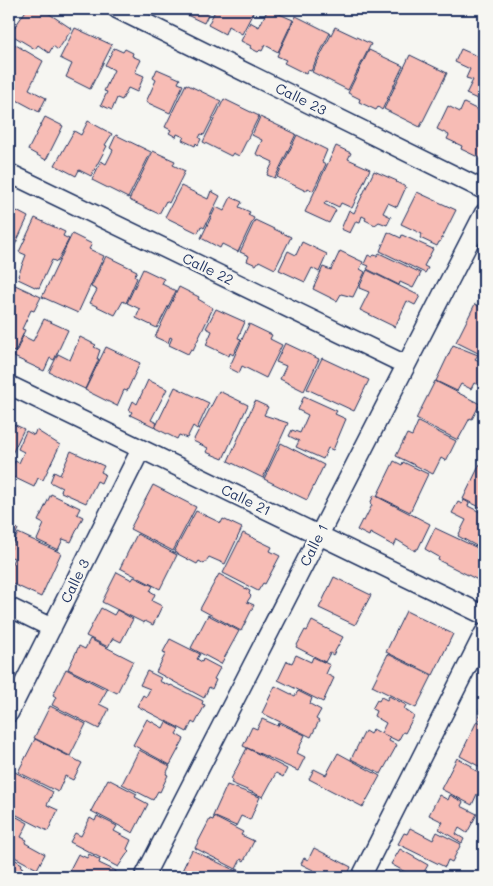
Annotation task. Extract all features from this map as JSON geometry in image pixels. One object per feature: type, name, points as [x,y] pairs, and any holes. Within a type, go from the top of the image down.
[{"type":"street","name":"Calle 23","points":[[117,9],[484,190]]},
{"type":"street","name":"Calle 22","points":[[9,173],[406,365]]},
{"type":"street","name":"Calle 1","points":[[144,877],[484,213]]},
{"type":"street","name":"Calle 21","points":[[9,384],[141,450],[484,615]]},
{"type":"street","name":"Calle 3","points":[[9,713],[141,450]]},
{"type":"street","points":[[9,607],[52,628]]},
{"type":"street","points":[[361,877],[484,633]]},
{"type":"building","points":[[27,9],[42,9],[72,29],[58,50],[53,46],[49,53],[38,45],[35,49],[10,34]]},
{"type":"building","points":[[174,9],[211,9],[204,23]]},
{"type":"building","points":[[216,9],[255,9],[242,34],[228,26],[225,34],[208,25]]},
{"type":"building","points":[[268,9],[293,20],[278,52],[265,45],[262,51],[258,52],[241,41],[250,22],[259,27]]},
{"type":"building","points":[[296,16],[330,33],[311,71],[308,70],[306,74],[284,63],[286,60],[277,56]]},
{"type":"building","points":[[335,27],[371,44],[348,90],[312,72]]},
{"type":"building","points":[[75,28],[112,45],[90,89],[66,77],[72,64],[60,58]]},
{"type":"building","points":[[9,41],[43,61],[29,89],[46,98],[39,112],[11,97],[15,89],[9,85]]},
{"type":"building","points":[[114,48],[123,52],[125,49],[133,53],[132,56],[141,60],[135,72],[144,76],[137,92],[128,88],[122,100],[117,98],[112,110],[101,105],[107,92],[104,91],[114,70],[105,65]]},
{"type":"building","points":[[461,49],[484,59],[484,102],[466,94],[473,80],[466,78],[470,69],[455,62]]},
{"type":"building","points":[[369,50],[403,66],[382,110],[378,107],[376,110],[359,102],[360,99],[348,93]]},
{"type":"building","points":[[410,55],[447,73],[420,127],[384,109]]},
{"type":"building","points":[[157,69],[180,79],[178,83],[183,85],[170,113],[146,102],[156,80],[153,78]]},
{"type":"building","points":[[186,84],[221,101],[204,135],[201,134],[198,145],[196,143],[195,146],[182,140],[184,137],[177,134],[176,137],[169,133],[171,130],[165,127]]},
{"type":"building","points":[[224,99],[259,116],[239,156],[233,153],[231,156],[203,142]]},
{"type":"building","points":[[464,103],[484,113],[484,154],[482,159],[461,149],[462,146],[447,139],[449,135],[437,129],[448,106],[460,112]]},
{"type":"building","points":[[45,117],[63,126],[46,160],[28,150]]},
{"type":"building","points":[[260,117],[296,134],[275,178],[267,175],[273,162],[256,154],[262,140],[252,135]]},
{"type":"building","points":[[88,121],[112,134],[91,176],[79,170],[76,176],[55,165],[74,131],[81,135]]},
{"type":"building","points":[[116,135],[151,152],[128,198],[92,180],[101,161],[106,164],[113,150],[110,148]]},
{"type":"building","points":[[297,135],[327,150],[322,162],[326,164],[313,191],[308,188],[306,191],[277,177]]},
{"type":"building","points":[[336,146],[351,153],[348,159],[370,169],[352,208],[341,203],[339,207],[326,201],[324,204],[336,210],[329,223],[305,212]]},
{"type":"building","points":[[153,151],[175,161],[173,165],[185,171],[169,203],[166,201],[159,214],[129,200]]},
{"type":"building","points":[[374,171],[406,187],[397,207],[388,203],[383,213],[391,217],[387,225],[379,222],[375,225],[365,220],[366,218],[362,216],[360,222],[356,221],[350,233],[341,229],[349,210],[354,213]]},
{"type":"building","points":[[181,186],[208,199],[211,191],[220,196],[204,228],[201,226],[198,233],[165,217]]},
{"type":"building","points":[[417,192],[456,210],[437,246],[420,238],[422,234],[401,224]]},
{"type":"building","points":[[231,197],[242,202],[239,207],[250,212],[248,215],[254,218],[238,252],[222,244],[220,248],[201,238],[216,207],[224,211]]},
{"type":"building","points":[[9,207],[28,217],[9,258]]},
{"type":"building","points":[[35,218],[65,232],[63,236],[69,239],[57,262],[52,260],[39,288],[18,279],[26,255],[19,252]]},
{"type":"building","points":[[255,220],[291,237],[275,269],[259,261],[256,265],[247,261],[249,256],[240,252]]},
{"type":"building","points":[[388,232],[401,238],[402,235],[433,249],[424,266],[428,268],[425,273],[380,251]]},
{"type":"building","points":[[72,234],[92,244],[89,249],[104,256],[78,313],[42,297]]},
{"type":"building","points":[[302,242],[327,254],[319,272],[312,268],[305,282],[279,270],[288,251],[296,255]]},
{"type":"building","points":[[340,251],[363,262],[360,269],[365,272],[353,297],[341,294],[337,301],[313,289],[323,267],[331,270]]},
{"type":"building","points":[[379,253],[421,273],[413,288],[400,282],[399,285],[367,269],[369,266],[364,264],[368,255],[372,257],[374,255],[377,256]]},
{"type":"building","points":[[106,256],[137,271],[134,276],[137,278],[126,303],[123,301],[115,315],[90,303],[97,290],[91,287]]},
{"type":"building","points":[[143,269],[164,279],[162,284],[176,291],[157,328],[136,318],[140,309],[127,303]]},
{"type":"building","points":[[367,270],[420,296],[415,305],[407,301],[395,327],[360,310],[369,292],[359,288]]},
{"type":"building","points":[[13,284],[41,297],[34,311],[31,310],[22,329],[25,330],[15,352],[9,351],[9,295]]},
{"type":"building","points":[[179,287],[199,297],[198,299],[213,308],[193,350],[191,349],[188,354],[169,345],[172,338],[170,337],[168,343],[155,337]]},
{"type":"building","points":[[475,304],[484,309],[484,356],[456,342]]},
{"type":"building","points":[[216,309],[245,322],[238,338],[241,339],[233,355],[230,353],[229,356],[206,345],[212,331],[206,328]]},
{"type":"building","points":[[44,319],[68,330],[54,360],[50,358],[44,371],[14,357],[23,336],[33,341]]},
{"type":"building","points":[[249,324],[272,335],[270,339],[282,345],[266,378],[242,366],[239,373],[229,368]]},
{"type":"building","points":[[80,337],[96,345],[94,347],[100,350],[97,359],[99,359],[85,389],[49,372],[58,354],[70,360]]},
{"type":"building","points":[[285,343],[319,359],[304,391],[280,379],[286,366],[276,362]]},
{"type":"building","points":[[453,345],[478,355],[475,359],[484,363],[484,387],[474,383],[471,389],[461,384],[457,391],[436,381]]},
{"type":"building","points":[[106,347],[140,363],[127,391],[124,390],[117,406],[85,390]]},
{"type":"building","points":[[322,358],[369,380],[354,411],[307,389]]},
{"type":"building","points":[[148,380],[167,389],[151,420],[157,423],[155,427],[130,415],[132,412],[129,410],[133,401],[137,404]]},
{"type":"building","points":[[435,381],[480,404],[458,440],[416,419]]},
{"type":"building","points":[[175,387],[209,403],[197,429],[193,426],[187,438],[179,435],[177,439],[155,428]]},
{"type":"building","points":[[219,391],[248,405],[223,459],[206,452],[208,448],[193,441]]},
{"type":"building","points":[[304,396],[337,411],[335,414],[346,419],[333,450],[328,448],[323,459],[296,447],[299,441],[289,436],[292,430],[300,433],[308,415],[298,410]]},
{"type":"building","points":[[255,401],[268,407],[264,415],[288,423],[263,478],[228,461]]},
{"type":"building","points":[[9,422],[24,429],[9,460]]},
{"type":"building","points":[[418,422],[456,441],[446,461],[441,458],[433,474],[396,456],[407,434],[412,436]]},
{"type":"building","points":[[36,430],[60,445],[43,480],[38,478],[34,487],[9,475],[15,461],[19,463],[24,452],[18,449],[26,431],[34,435]]},
{"type":"building","points":[[281,443],[324,465],[307,500],[264,479]]},
{"type":"building","points":[[71,451],[104,466],[101,472],[105,474],[101,483],[97,481],[86,503],[61,492],[62,488],[50,482],[54,472],[60,475]]},
{"type":"building","points":[[394,461],[402,465],[403,462],[428,474],[410,512],[377,496]]},
{"type":"building","points":[[480,464],[484,466],[484,509],[463,499]]},
{"type":"building","points":[[153,485],[196,507],[173,551],[130,529]]},
{"type":"building","points":[[51,494],[80,508],[77,514],[83,517],[71,542],[63,539],[58,550],[37,540],[44,524],[38,521]]},
{"type":"building","points":[[374,495],[430,524],[418,549],[415,551],[397,540],[394,546],[370,533],[369,536],[357,530],[372,505],[370,504]]},
{"type":"building","points":[[464,500],[469,503],[468,506],[484,514],[484,550],[458,536],[466,520],[452,513],[458,502],[462,504]]},
{"type":"building","points":[[196,511],[221,523],[223,519],[242,528],[225,564],[209,557],[204,564],[199,561],[197,564],[174,552]]},
{"type":"building","points":[[9,525],[18,529],[9,549]]},
{"type":"building","points":[[435,528],[484,551],[484,573],[480,581],[438,560],[439,557],[425,549]]},
{"type":"building","points":[[18,533],[61,553],[41,597],[9,582],[9,571],[14,558],[9,556],[9,553]]},
{"type":"building","points":[[243,533],[272,547],[270,551],[280,556],[265,584],[263,583],[258,591],[223,573]]},
{"type":"building","points":[[137,534],[177,555],[160,589],[120,568]]},
{"type":"building","points":[[117,572],[132,580],[134,577],[153,586],[150,591],[155,594],[152,601],[162,606],[153,625],[145,621],[144,623],[102,602]]},
{"type":"building","points":[[219,574],[250,591],[249,594],[251,596],[247,602],[254,605],[241,631],[200,609]]},
{"type":"building","points":[[334,577],[371,595],[355,625],[319,608]]},
{"type":"building","points":[[101,608],[114,615],[117,610],[133,619],[121,642],[113,638],[108,647],[86,636]]},
{"type":"building","points":[[406,611],[453,634],[433,675],[386,652]]},
{"type":"building","points":[[208,615],[239,631],[221,664],[191,648]]},
{"type":"building","points":[[312,621],[343,637],[333,655],[330,653],[325,662],[296,647]]},
{"type":"building","points":[[90,639],[133,661],[117,693],[68,669],[79,646],[85,649]]},
{"type":"building","points":[[170,639],[200,654],[197,659],[202,662],[203,659],[220,668],[214,679],[216,680],[212,689],[209,687],[204,698],[156,672],[166,653],[163,652]]},
{"type":"building","points":[[388,654],[432,676],[416,708],[372,686]]},
{"type":"building","points":[[296,655],[311,662],[313,657],[330,665],[326,674],[334,678],[323,702],[278,680],[287,661],[292,663]]},
{"type":"building","points":[[66,669],[107,690],[99,704],[109,709],[99,729],[52,705],[56,697],[53,695]]},
{"type":"building","points":[[147,671],[161,678],[159,681],[203,701],[202,704],[205,705],[195,724],[192,722],[187,732],[137,706],[143,695],[146,697],[150,689],[140,685]]},
{"type":"building","points":[[275,686],[295,696],[298,691],[312,698],[310,704],[321,710],[316,719],[319,721],[311,737],[262,713]]},
{"type":"building","points":[[389,696],[406,705],[404,709],[414,716],[405,733],[403,732],[398,741],[381,733],[386,723],[374,716],[376,711],[372,709],[377,700],[379,701],[381,697],[387,700]]},
{"type":"building","points":[[484,700],[484,722],[478,719]]},
{"type":"building","points":[[50,706],[86,724],[70,756],[34,738]]},
{"type":"building","points":[[147,719],[163,728],[166,722],[179,729],[176,734],[184,739],[170,765],[133,745]]},
{"type":"building","points":[[262,719],[278,726],[279,723],[305,735],[297,753],[305,757],[298,771],[243,746],[252,727],[257,729]]},
{"type":"building","points":[[477,721],[484,724],[484,769],[460,756]]},
{"type":"building","points":[[373,729],[390,738],[389,741],[397,745],[381,774],[351,759],[365,731],[370,734]]},
{"type":"building","points":[[35,739],[82,763],[73,780],[65,776],[58,792],[18,772]]},
{"type":"building","points":[[247,748],[287,769],[283,777],[276,773],[263,797],[231,783],[233,780],[231,779]]},
{"type":"building","points":[[139,750],[170,766],[160,792],[158,791],[153,800],[122,784]]},
{"type":"building","points":[[338,753],[380,776],[363,807],[309,779],[314,769],[326,775]]},
{"type":"building","points":[[457,758],[484,775],[484,798],[477,794],[472,805],[441,789]]},
{"type":"building","points":[[13,771],[53,792],[47,805],[58,810],[48,831],[9,811],[9,779]]},
{"type":"building","points":[[108,779],[137,794],[135,797],[148,804],[133,833],[91,811]]},
{"type":"building","points":[[227,785],[260,797],[250,820],[241,816],[236,826],[213,816]]},
{"type":"building","points":[[439,795],[448,800],[450,795],[463,802],[461,806],[477,814],[467,833],[459,828],[456,834],[464,839],[462,843],[439,829],[443,822],[429,815]]},
{"type":"building","points":[[11,814],[28,823],[21,837],[27,840],[25,843],[45,854],[37,869],[9,854],[9,818]]},
{"type":"building","points":[[97,816],[117,826],[114,831],[131,840],[127,849],[129,851],[118,867],[70,842],[75,833],[81,836],[90,818],[95,821]]},
{"type":"building","points":[[214,817],[243,832],[241,835],[254,841],[244,861],[241,859],[236,869],[195,848],[210,819],[213,820]]},
{"type":"building","points":[[410,828],[433,840],[437,832],[461,844],[452,862],[448,860],[445,867],[398,844],[404,833],[407,834]]},
{"type":"building","points":[[314,848],[351,867],[347,877],[327,877],[301,864],[304,858],[308,860]]},
{"type":"building","points":[[400,849],[428,865],[421,877],[414,877],[391,864]]},
{"type":"building","points":[[192,850],[236,871],[237,869],[248,875],[248,877],[179,877]]},
{"type":"building","points":[[78,854],[87,858],[89,854],[100,860],[99,863],[116,871],[115,877],[66,877]]},
{"type":"building","points":[[14,859],[22,864],[21,867],[23,868],[18,877],[9,877],[9,861],[12,862]]}]
